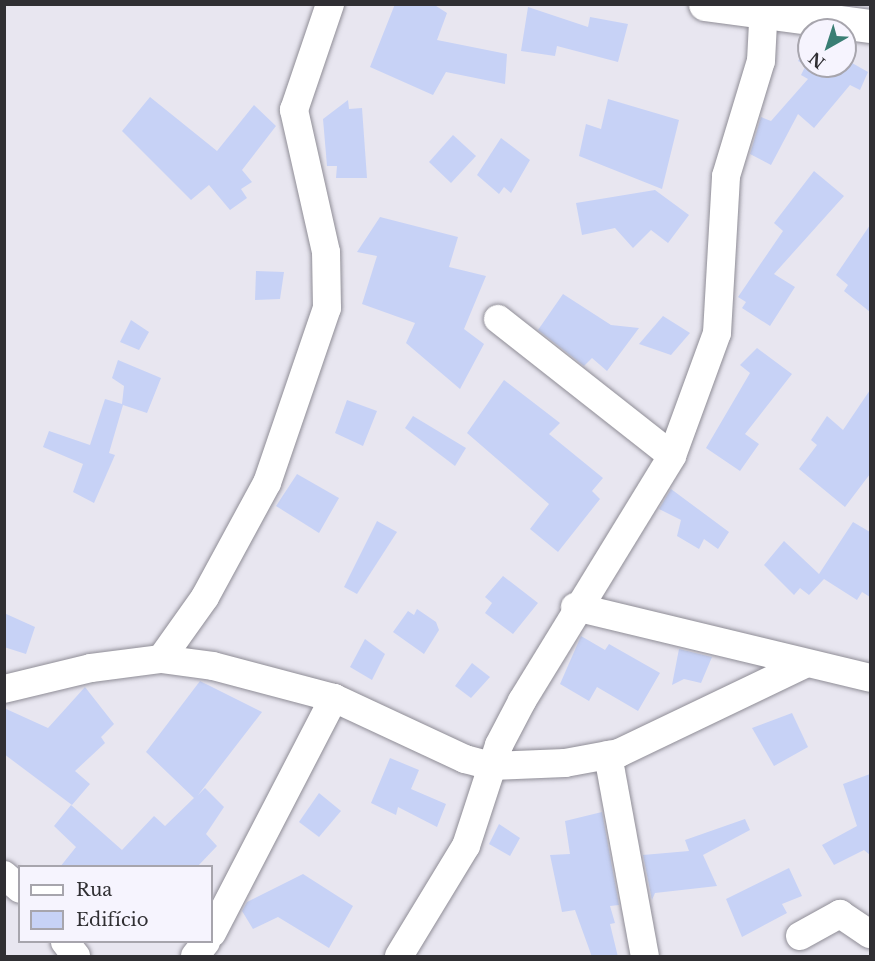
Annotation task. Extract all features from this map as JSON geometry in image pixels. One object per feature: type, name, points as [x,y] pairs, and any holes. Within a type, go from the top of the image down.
[{"type":"street","points":[[161,659],[205,597],[267,483],[327,308],[326,252],[294,110],[330,4]]},
{"type":"street","points":[[705,4],[870,26]]},
{"type":"street","points":[[399,957],[466,846],[492,765],[575,607],[672,456],[717,333],[726,176],[761,61],[763,10]]},
{"type":"street","points":[[498,319],[672,456]]},
{"type":"street","points":[[575,607],[802,665],[868,673]]},
{"type":"street","points":[[4,689],[91,668],[161,659],[213,666],[334,698],[434,746],[492,765],[565,764],[608,755],[691,722],[802,665]]},
{"type":"street","points":[[213,931],[334,698]]},
{"type":"street","points":[[608,755],[645,957]]},
{"type":"street","points":[[4,876],[18,887]]},
{"type":"street","points":[[800,936],[840,914],[870,934]]},
{"type":"street","points":[[66,943],[76,957]]},
{"type":"street","points":[[195,957],[205,943]]},
{"type":"building","points":[[395,4],[433,4],[447,13],[437,40],[507,54],[505,84],[446,72],[433,95],[370,67]]},
{"type":"building","points":[[528,7],[588,27],[590,17],[628,24],[618,62],[557,46],[555,56],[521,51]]},
{"type":"building","points":[[857,66],[868,72],[860,90],[850,85],[814,128],[798,114],[771,165],[750,154],[761,117],[771,121],[808,79],[806,78],[857,78]]},
{"type":"building","points":[[150,97],[217,151],[254,105],[276,126],[242,170],[252,182],[241,189],[247,198],[230,210],[209,185],[191,200],[122,131]]},
{"type":"building","points":[[608,99],[679,120],[662,189],[579,156],[586,124],[601,129]]},
{"type":"building","points":[[348,100],[349,109],[362,108],[367,178],[336,178],[337,166],[327,166],[323,119]]},
{"type":"building","points":[[453,135],[476,156],[451,183],[429,162]]},
{"type":"building","points":[[501,138],[530,160],[511,193],[504,187],[499,194],[477,175]]},
{"type":"building","points":[[814,171],[844,196],[774,274],[795,287],[770,326],[742,308],[746,302],[738,297],[783,231],[774,223]]},
{"type":"building","points":[[655,190],[689,215],[668,243],[651,230],[633,248],[615,228],[582,235],[576,203]]},
{"type":"building","points":[[380,217],[458,237],[449,267],[486,276],[464,329],[484,344],[460,389],[406,343],[415,323],[362,304],[377,256],[357,252]]},
{"type":"building","points":[[870,225],[870,312],[844,291],[848,285],[836,275]]},
{"type":"building","points":[[256,271],[284,272],[280,299],[255,300]]},
{"type":"building","points":[[563,294],[611,325],[639,328],[607,371],[592,358],[584,366],[538,330]]},
{"type":"building","points":[[663,316],[690,333],[671,355],[639,344]]},
{"type":"building","points":[[131,320],[149,332],[139,350],[120,342]]},
{"type":"building","points":[[757,348],[792,374],[745,434],[759,444],[740,471],[706,448],[750,373],[740,365]]},
{"type":"building","points":[[118,360],[161,378],[147,413],[123,405],[109,453],[115,455],[94,503],[73,492],[83,464],[43,447],[49,431],[90,445],[105,399],[122,404],[124,386],[112,378]]},
{"type":"building","points":[[504,380],[560,423],[549,434],[603,478],[592,491],[600,499],[558,552],[530,529],[549,504],[467,433]]},
{"type":"building","points":[[870,390],[870,474],[845,507],[799,469],[817,445],[811,440],[827,416],[843,430]]},
{"type":"building","points":[[347,400],[377,411],[363,446],[335,433]]},
{"type":"building","points":[[413,416],[466,448],[455,466],[405,428]]},
{"type":"building","points":[[297,474],[339,498],[319,533],[276,506]]},
{"type":"building","points":[[671,489],[729,532],[718,549],[704,539],[699,549],[677,536],[681,520],[659,509]]},
{"type":"building","points":[[377,521],[397,532],[357,594],[344,587]]},
{"type":"building","points":[[853,522],[870,532],[870,597],[862,592],[857,600],[824,579],[809,595],[800,588],[794,595],[764,565],[784,541],[819,574]]},
{"type":"building","points":[[503,576],[538,603],[513,634],[485,613],[492,603],[485,597]]},
{"type":"building","points":[[417,609],[436,622],[439,630],[424,654],[393,632],[408,611],[414,615]]},
{"type":"building","points":[[4,613],[35,627],[26,654],[4,647]]},
{"type":"building","points":[[581,636],[605,650],[609,644],[660,673],[638,711],[597,687],[589,701],[560,684]]},
{"type":"building","points":[[365,639],[385,654],[372,680],[350,667]]},
{"type":"building","points":[[679,649],[712,657],[701,683],[684,679],[672,685]]},
{"type":"building","points":[[472,663],[490,677],[471,698],[455,686]]},
{"type":"building","points":[[200,681],[262,712],[198,795],[205,788],[224,807],[206,834],[217,846],[199,865],[62,865],[76,847],[54,826],[71,805],[122,850],[154,816],[165,826],[194,798],[146,752]]},
{"type":"building","points":[[85,687],[114,724],[101,737],[105,743],[75,771],[90,784],[72,805],[4,754],[4,708],[48,728]]},
{"type":"building","points":[[792,713],[808,747],[774,766],[752,728]]},
{"type":"building","points":[[390,758],[419,770],[411,789],[446,804],[437,827],[398,807],[396,815],[371,803]]},
{"type":"building","points":[[870,774],[870,855],[864,850],[834,865],[822,845],[857,826],[843,784]]},
{"type":"building","points":[[319,793],[341,811],[319,837],[299,822]]},
{"type":"building","points":[[602,812],[619,905],[610,906],[615,923],[610,924],[618,957],[592,957],[575,910],[562,912],[550,855],[570,854],[565,821]]},
{"type":"building","points":[[745,819],[750,830],[703,855],[717,886],[655,893],[652,900],[643,855],[689,851],[685,840]]},
{"type":"building","points":[[499,824],[520,838],[510,856],[489,844]]},
{"type":"building","points":[[789,868],[802,896],[782,904],[787,913],[742,937],[726,899]]},
{"type":"building","points":[[303,874],[353,906],[329,948],[278,917],[253,929],[242,911],[247,902]]}]
